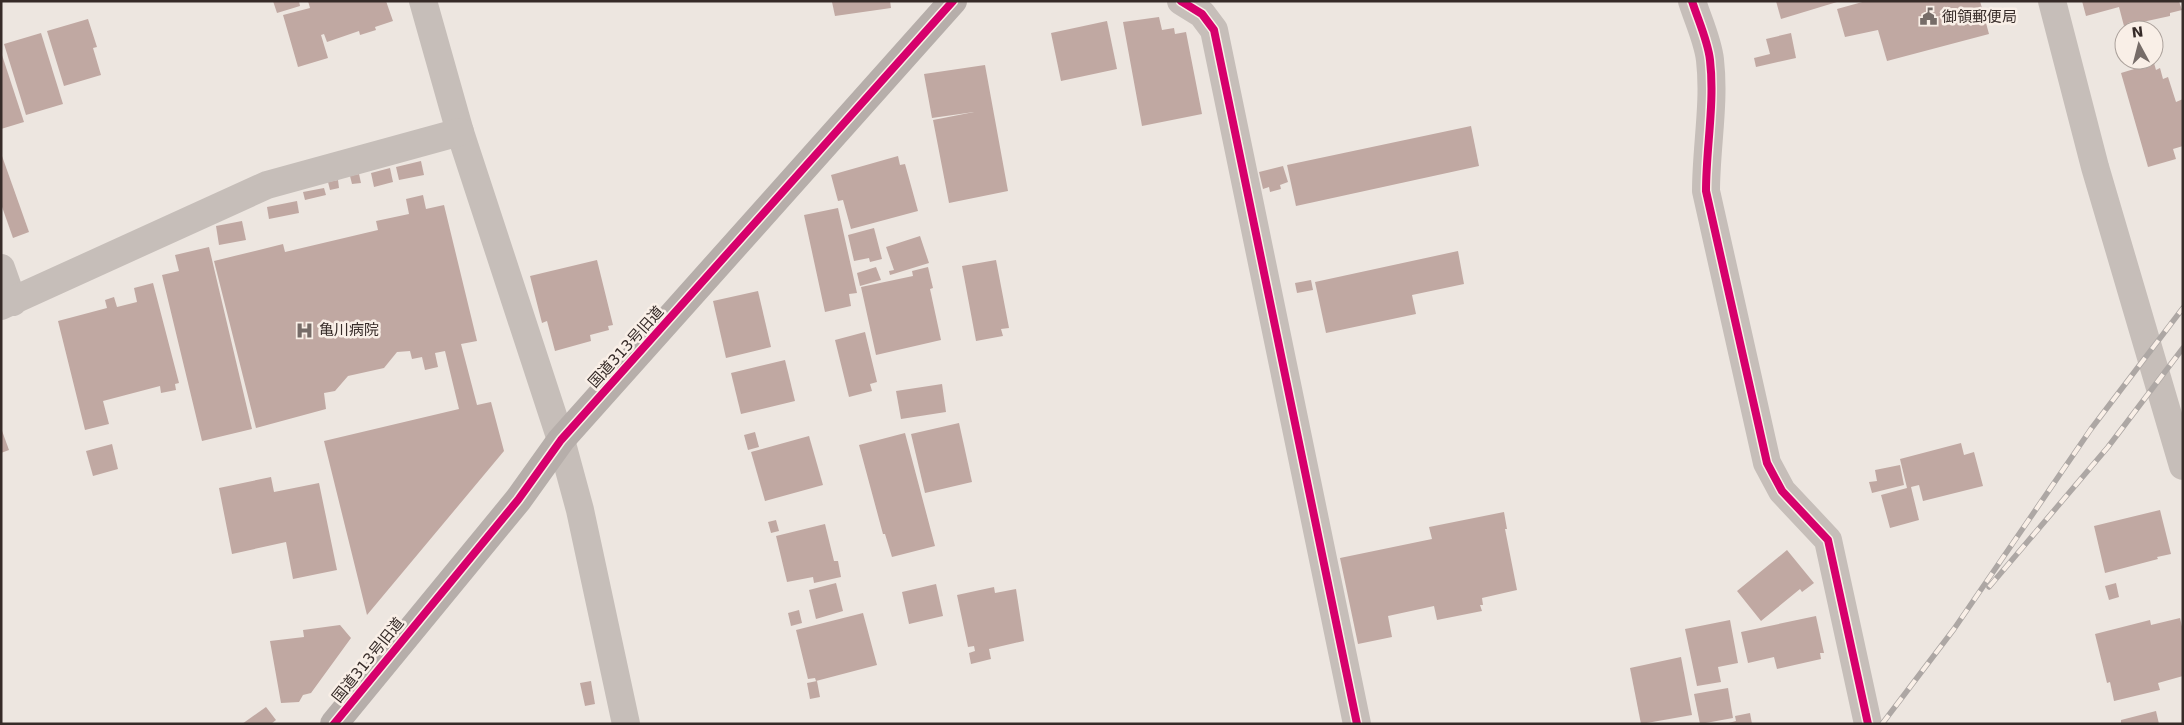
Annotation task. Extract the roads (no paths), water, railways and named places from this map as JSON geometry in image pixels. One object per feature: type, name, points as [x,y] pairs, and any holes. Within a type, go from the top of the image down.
[{"type":"street","points":[[423,1],[460,132],[561,440],[580,510],[626,724]]},
{"type":"street","name":"国道313号旧道","points":[[334,724],[518,500],[561,440],[953,1]]},
{"type":"street","points":[[1181,1],[1202,14],[1214,30],[1357,724]]},
{"type":"street","points":[[1692,1],[1710,59],[1711,109],[1706,161],[1706,191],[1767,463],[1782,491],[1828,540],[1868,724]]},
{"type":"street","points":[[2052,1],[2095,167],[2183,466]]},
{"type":"street","points":[[1,268],[7,304],[267,185],[460,132]]},
{"type":"railway","points":[[1882,724],[1954,629],[2091,429],[2183,308]]},
{"type":"railway","points":[[1989,587],[2108,447],[2183,348]]},
{"type":"place","name":"御領郵便局","points":[[1928,17]]},
{"type":"place","name":"亀川病院","points":[[305,330]]}]
